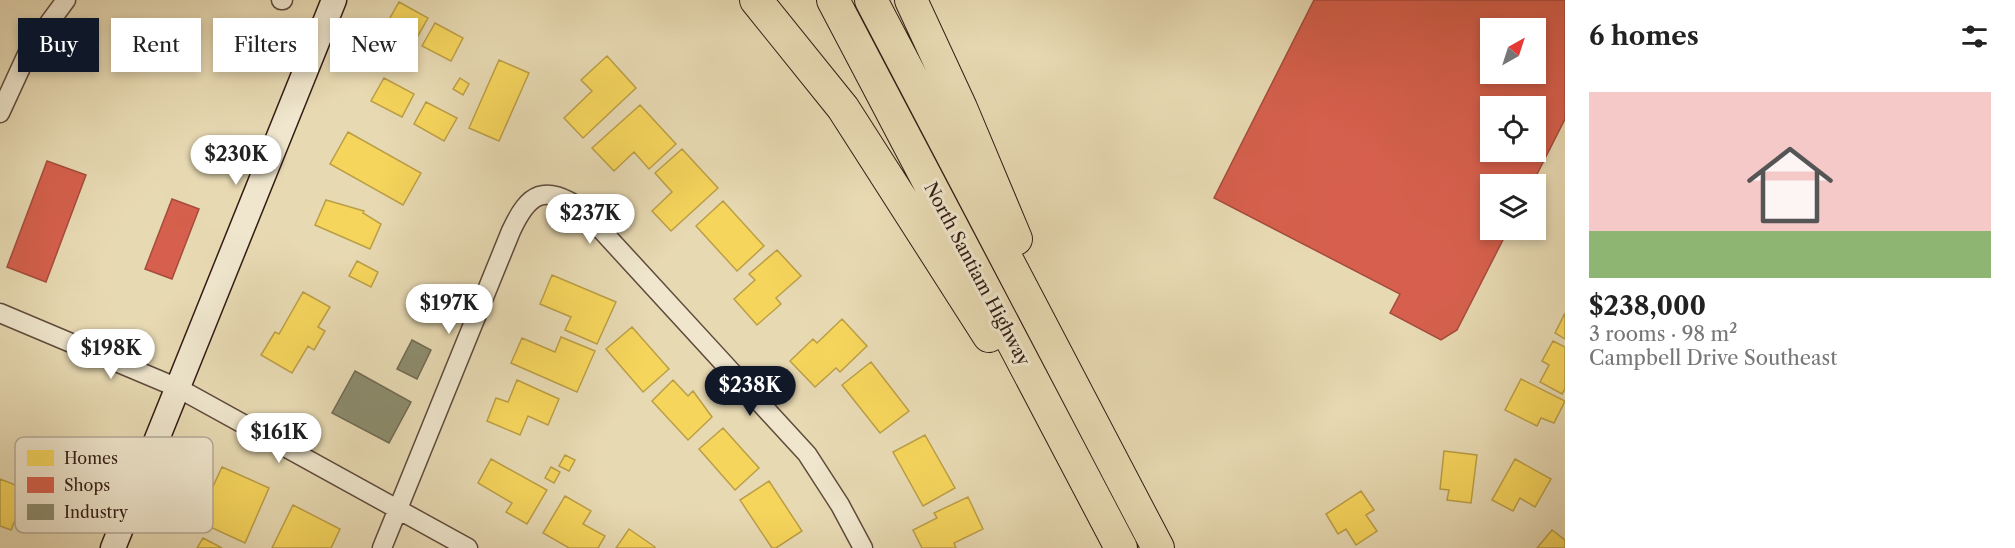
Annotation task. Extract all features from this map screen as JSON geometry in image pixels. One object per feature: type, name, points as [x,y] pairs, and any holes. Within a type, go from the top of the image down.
[{"type":"highway","points":[[756,0],[843,108],[1099,505]]},
{"type":"highway","name":"North Santiam Highway","points":[[833,0],[1121,548]]},
{"type":"highway","name":"North Santiam Highway","points":[[871,0],[1158,548]]},
{"type":"highway","points":[[912,0],[1010,220],[1045,331]]},
{"type":"main road","points":[[158,437],[334,0]]},
{"type":"main road","points":[[112,548],[118,533]]},
{"type":"street","points":[[0,113],[29,50],[66,0]]},
{"type":"street","points":[[382,548],[512,228],[529,200],[539,194],[554,195],[582,209],[712,348],[807,453],[840,505],[863,548]]},
{"type":"street","points":[[0,313],[178,388],[468,548]]},
{"type":"building: Homes","points":[[399,2],[428,18],[418,36],[418,18],[390,18]]},
{"type":"building: Homes","points":[[435,23],[463,38],[451,61],[422,46]]},
{"type":"building: Homes","points":[[607,56],[636,88],[583,138],[564,118],[592,91],[581,80]]},
{"type":"building: Homes","points":[[499,60],[529,73],[499,141],[469,128]]},
{"type":"building: Homes","points":[[384,78],[414,94],[402,117],[371,101]]},
{"type":"building: Homes","points":[[460,78],[469,84],[463,95],[453,89]]},
{"type":"building: Homes","points":[[426,102],[457,118],[444,141],[414,124]]},
{"type":"building: Homes","points":[[640,105],[676,144],[649,169],[634,152],[614,171],[592,148]]},
{"type":"building: Homes","points":[[348,132],[421,173],[403,205],[330,164]]},
{"type":"building: Homes","points":[[682,149],[718,188],[671,231],[652,211],[672,192],[655,173]]},
{"type":"building: Homes","points":[[326,200],[364,211],[363,213],[381,224],[370,249],[315,225]]},
{"type":"building: Homes","points":[[723,201],[764,246],[737,271],[696,226]]},
{"type":"building: Homes","points":[[777,250],[801,276],[776,298],[781,304],[757,325],[734,299],[755,280],[749,274]]},
{"type":"building: Homes","points":[[357,261],[378,272],[371,287],[349,276]]},
{"type":"building: Homes","points":[[552,275],[616,302],[597,344],[565,330],[571,317],[540,304]]},
{"type":"building: Homes","points":[[303,292],[330,307],[318,327],[325,331],[314,350],[308,346],[292,373],[261,355],[275,332],[279,334]]},
{"type":"building: Homes","points":[[1565,313],[1565,339],[1555,333]]},
{"type":"building: Homes","points":[[842,319],[867,346],[840,372],[836,368],[815,387],[790,361],[813,339],[817,343]]},
{"type":"building: Homes","points":[[632,327],[669,369],[643,392],[606,349]]},
{"type":"building: Homes","points":[[561,337],[595,351],[577,392],[511,363],[522,338],[555,352]]},
{"type":"building: Homes","points":[[1553,341],[1565,347],[1565,389],[1562,394],[1540,382],[1549,365],[1542,361]]},
{"type":"building: Homes","points":[[871,362],[909,411],[880,433],[842,385]]},
{"type":"building: Homes","points":[[1521,379],[1565,401],[1554,423],[1541,418],[1537,426],[1505,410]]},
{"type":"building: Homes","points":[[517,380],[559,399],[548,425],[528,416],[520,435],[487,421],[496,398],[508,402]]},
{"type":"building: Homes","points":[[673,380],[688,396],[693,391],[712,417],[688,440],[652,401]]},
{"type":"building: Homes","points":[[723,428],[759,468],[735,490],[699,449]]},
{"type":"building: Homes","points":[[925,435],[955,488],[923,506],[893,452]]},
{"type":"building: Homes","points":[[1444,451],[1477,455],[1471,503],[1447,500],[1449,490],[1440,489]]},
{"type":"building: Homes","points":[[565,455],[575,460],[569,471],[559,466]]},
{"type":"building: Homes","points":[[491,459],[547,490],[527,524],[506,512],[512,503],[478,483]]},
{"type":"building: Homes","points":[[1515,459],[1551,479],[1535,507],[1520,498],[1513,511],[1492,500]]},
{"type":"building: Homes","points":[[222,467],[269,488],[245,543],[213,528],[213,486]]},
{"type":"building: Homes","points":[[551,467],[560,472],[554,483],[545,478]]},
{"type":"building: Homes","points":[[0,479],[15,485],[15,521],[11,530],[0,526]]},
{"type":"building: Homes","points":[[769,481],[802,531],[776,548],[772,548],[740,500]]},
{"type":"building: Homes","points":[[1361,491],[1374,510],[1366,515],[1377,531],[1356,545],[1346,529],[1338,534],[1326,514]]},
{"type":"building: Homes","points":[[565,496],[591,511],[583,524],[605,536],[598,548],[569,548],[543,533]]},
{"type":"building: Homes","points":[[968,497],[983,529],[954,543],[956,548],[922,548],[913,530],[937,518],[934,513]]},
{"type":"building: Homes","points":[[293,505],[340,529],[331,548],[272,548]]},
{"type":"building: Homes","points":[[629,529],[655,547],[616,548]]},
{"type":"building: Homes","points":[[1552,530],[1565,540],[1565,548],[1537,548]]},
{"type":"building: Homes","points":[[203,538],[222,548],[197,548]]},
{"type":"building: Shops","points":[[1314,0],[1565,0],[1565,119],[1546,156],[1546,96],[1480,96],[1480,162],[1543,162],[1537,174],[1480,174],[1480,240],[1503,240],[1457,330],[1441,340],[1390,313],[1400,294],[1214,198]]},
{"type":"building: Shops","points":[[47,161],[86,175],[46,282],[7,267]]},
{"type":"building: Shops","points":[[172,199],[199,209],[172,279],[145,269]]},
{"type":"building: Industry","points":[[412,340],[431,350],[417,379],[397,369]]},
{"type":"building: Industry","points":[[355,371],[411,402],[389,443],[332,413]]}]
